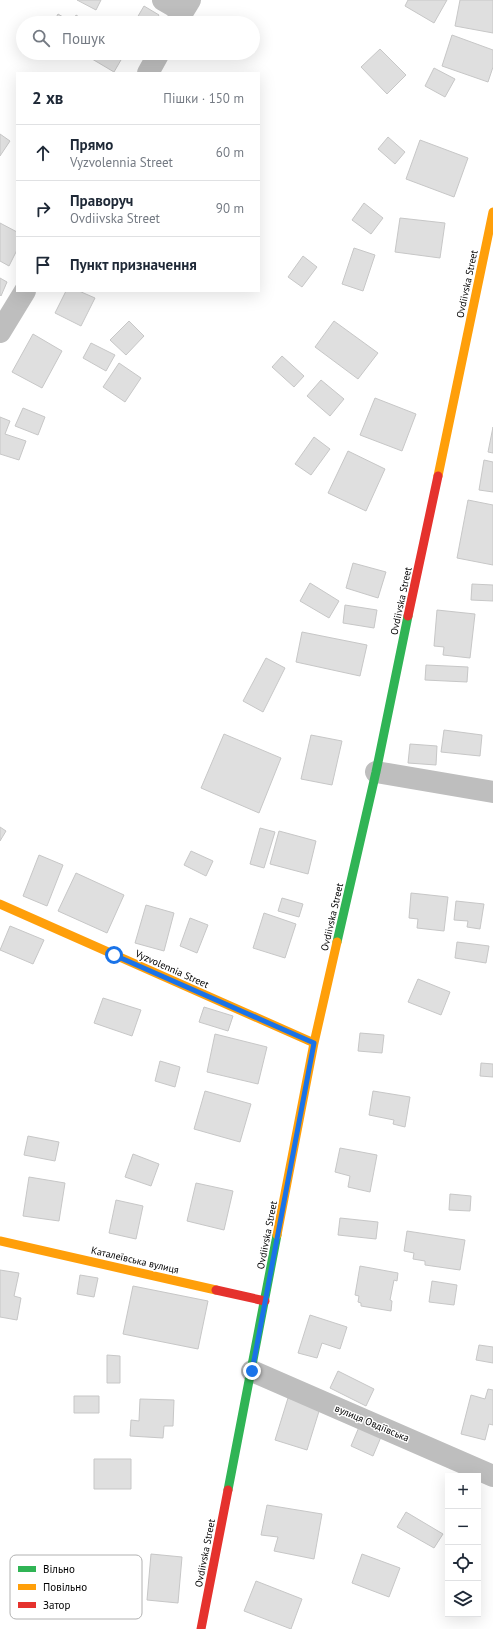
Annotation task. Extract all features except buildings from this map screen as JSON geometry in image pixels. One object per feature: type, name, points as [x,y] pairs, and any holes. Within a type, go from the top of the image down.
[{"type":"main road","name":"Ovdiivska Street","points":[[201,1629],[252,1371],[314,1043],[376,772],[493,212]]},
{"type":"main road","name":"Vyzvolennia Street","points":[[0,904],[314,1043]]},
{"type":"main road","name":"Каталеївська вулиця","points":[[0,1241],[265,1301]]},
{"type":"street","points":[[163,0],[183,11]]},
{"type":"street","points":[[149,72],[155,60]]},
{"type":"street","points":[[0,332],[24,292]]},
{"type":"street","points":[[376,772],[493,792]]},
{"type":"street","name":"вулиця Овдіївська","points":[[252,1371],[493,1476]]},
{"type":"traffic: fast","points":[[337,942],[376,772],[408,616]]},
{"type":"traffic: fast","points":[[228,1490],[277,1235]]},
{"type":"traffic: slow","points":[[438,476],[493,212]]},
{"type":"traffic: slow","points":[[0,904],[314,1043]]},
{"type":"traffic: slow","points":[[277,1235],[314,1043],[337,942]]},
{"type":"traffic: slow","points":[[0,1241],[216,1290]]},
{"type":"traffic: jam","points":[[408,616],[438,476]]},
{"type":"traffic: jam","points":[[216,1290],[265,1301]]},
{"type":"traffic: jam","points":[[201,1629],[228,1490]]},
{"type":"route","points":[[114,955],[314,1043],[252,1371]]}]
